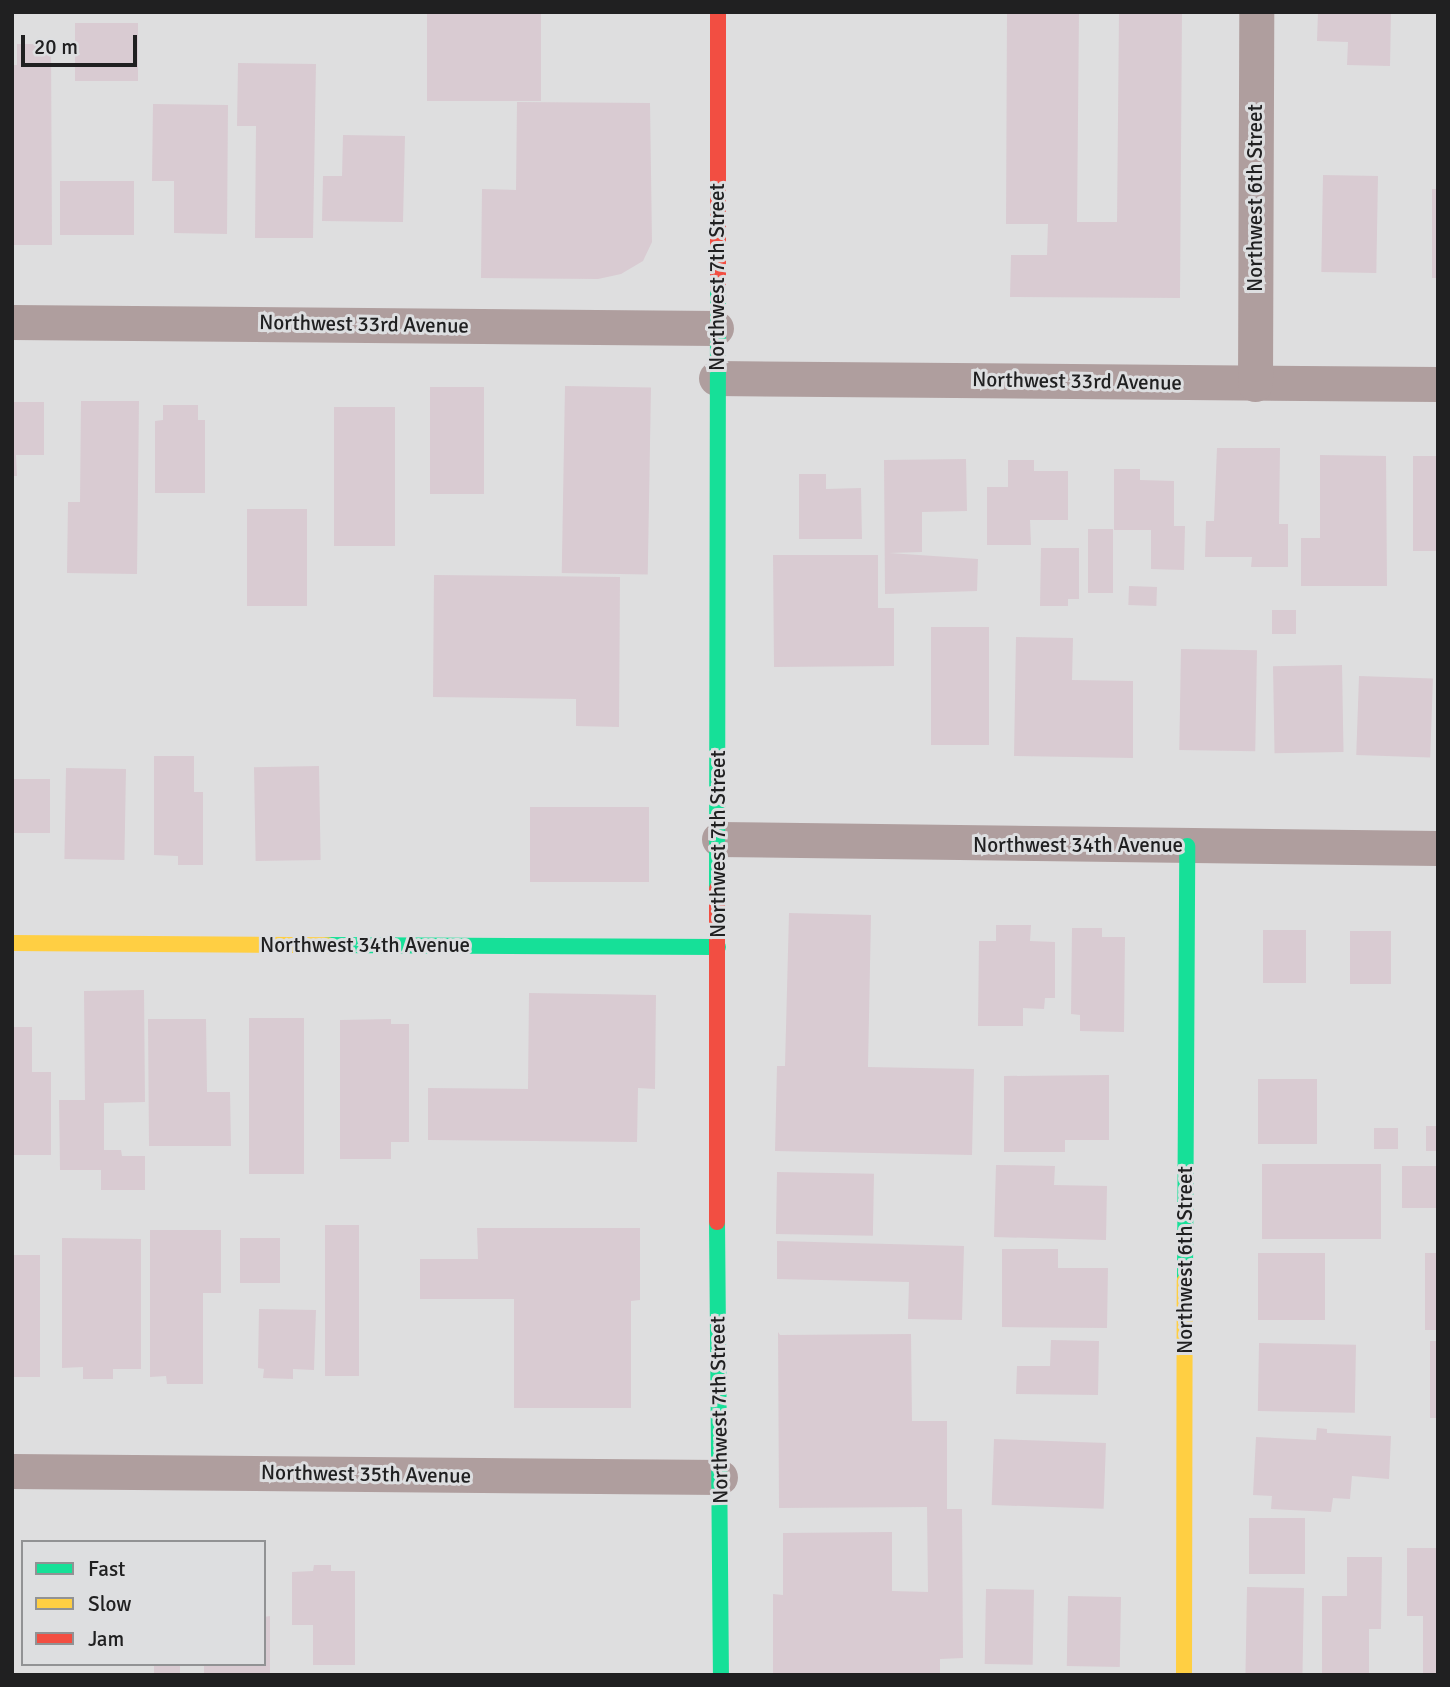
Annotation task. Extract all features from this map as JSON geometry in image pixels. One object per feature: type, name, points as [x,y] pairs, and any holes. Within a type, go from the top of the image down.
[{"type":"main road","name":"Northwest 7th Street","points":[[718,12],[716,378],[721,1675]]},
{"type":"main road","name":"Northwest 6th Street","points":[[1184,1675],[1187,846]]},
{"type":"main road","name":"Northwest 34th Avenue","points":[[12,943],[718,947]]},
{"type":"street","name":"Northwest 6th Street","points":[[1255,384],[1256,12]]},
{"type":"street","name":"Northwest 33rd Avenue","points":[[12,322],[716,328]]},
{"type":"street","name":"Northwest 33rd Avenue","points":[[716,378],[1438,384]]},
{"type":"street","name":"Northwest 34th Avenue","points":[[719,839],[1438,848]]},
{"type":"street","name":"Northwest 35th Avenue","points":[[12,1471],[720,1477]]},
{"type":"building","points":[[427,12],[541,12],[541,101],[427,101]]},
{"type":"building","points":[[1007,12],[1079,12],[1077,222],[1117,222],[1119,12],[1182,12],[1180,298],[1010,297],[1011,255],[1047,255],[1048,224],[1006,224]]},
{"type":"building","points":[[1318,12],[1391,12],[1390,66],[1347,65],[1348,42],[1317,41]]},
{"type":"building","points":[[75,23],[138,23],[138,81],[75,81]]},
{"type":"building","points":[[17,44],[51,44],[52,245],[12,245],[12,65],[17,65]]},
{"type":"building","points":[[238,63],[316,64],[313,238],[255,238],[256,126],[237,126]]},
{"type":"building","points":[[517,102],[650,103],[652,242],[643,261],[621,274],[598,279],[481,278],[482,189],[516,190]]},
{"type":"building","points":[[153,104],[228,105],[227,234],[174,233],[174,181],[152,181]]},
{"type":"building","points":[[343,135],[405,136],[403,222],[322,221],[323,176],[342,176]]},
{"type":"building","points":[[1323,175],[1378,176],[1376,273],[1321,272]]},
{"type":"building","points":[[60,181],[134,181],[134,235],[60,235]]},
{"type":"building","points":[[1432,189],[1438,189],[1438,278],[1432,278]]},
{"type":"building","points":[[565,386],[651,388],[648,574],[562,573]]},
{"type":"building","points":[[430,387],[484,387],[484,494],[430,494]]},
{"type":"building","points":[[81,401],[139,401],[137,574],[67,573],[68,502],[80,502]]},
{"type":"building","points":[[12,402],[44,402],[44,455],[16,455],[17,476],[12,476]]},
{"type":"building","points":[[163,405],[198,405],[198,420],[205,420],[205,493],[155,493],[155,421],[163,420]]},
{"type":"building","points":[[334,407],[395,407],[395,546],[334,546]]},
{"type":"building","points":[[1217,448],[1280,448],[1279,524],[1288,524],[1288,567],[1251,567],[1252,557],[1205,557],[1206,521],[1214,521]]},
{"type":"building","points":[[1320,455],[1386,456],[1387,586],[1301,586],[1301,538],[1320,538]]},
{"type":"building","points":[[1413,456],[1438,456],[1438,551],[1413,551]]},
{"type":"building","points":[[966,459],[967,511],[922,512],[922,552],[889,553],[978,559],[977,591],[885,594],[884,460]]},
{"type":"building","points":[[1008,460],[1034,460],[1034,471],[1068,471],[1068,520],[1030,520],[1031,545],[987,545],[987,487],[1008,487]]},
{"type":"building","points":[[1114,469],[1140,469],[1140,480],[1174,481],[1174,526],[1185,526],[1184,570],[1151,569],[1151,530],[1114,530]]},
{"type":"building","points":[[799,474],[826,474],[826,489],[861,488],[862,539],[799,539]]},
{"type":"building","points":[[247,509],[307,509],[307,606],[247,606]]},
{"type":"building","points":[[1088,529],[1113,529],[1113,593],[1088,593]]},
{"type":"building","points":[[1041,548],[1079,548],[1079,599],[1068,599],[1068,606],[1040,606]]},
{"type":"building","points":[[773,555],[878,555],[878,608],[894,608],[894,666],[774,667]]},
{"type":"building","points":[[434,575],[620,577],[619,727],[576,726],[576,699],[433,697]]},
{"type":"building","points":[[1129,586],[1157,587],[1156,606],[1128,605]]},
{"type":"building","points":[[1272,610],[1296,610],[1296,634],[1272,634]]},
{"type":"building","points":[[931,627],[989,627],[989,745],[931,745]]},
{"type":"building","points":[[1016,637],[1073,638],[1072,680],[1133,681],[1133,758],[1014,756]]},
{"type":"building","points":[[1181,649],[1257,650],[1255,751],[1179,750]]},
{"type":"building","points":[[1342,665],[1344,752],[1275,753],[1273,666]]},
{"type":"building","points":[[1359,676],[1433,679],[1430,758],[1356,755]]},
{"type":"building","points":[[154,756],[194,756],[194,792],[203,792],[203,865],[178,865],[178,856],[154,855]]},
{"type":"building","points":[[319,766],[321,860],[256,861],[254,767]]},
{"type":"building","points":[[66,768],[126,769],[124,860],[64,859]]},
{"type":"building","points":[[12,779],[50,779],[50,833],[12,833]]},
{"type":"building","points":[[530,807],[649,807],[649,882],[530,882]]},
{"type":"building","points":[[789,913],[871,915],[868,1067],[974,1069],[972,1155],[775,1151],[777,1066],[785,1066]]},
{"type":"building","points":[[996,925],[1031,925],[1030,941],[1055,942],[1055,998],[1045,998],[1044,1009],[1023,1008],[1023,1026],[978,1026],[979,941],[996,941]]},
{"type":"building","points":[[1072,928],[1102,928],[1102,937],[1125,937],[1124,1032],[1080,1031],[1080,1015],[1071,1014]]},
{"type":"building","points":[[1263,930],[1306,930],[1306,983],[1263,983]]},
{"type":"building","points":[[1350,931],[1391,931],[1391,984],[1350,984]]},
{"type":"building","points":[[144,990],[145,1102],[104,1103],[104,1150],[121,1150],[122,1156],[145,1156],[145,1190],[101,1190],[101,1170],[60,1170],[59,1100],[85,1100],[84,991]]},
{"type":"building","points":[[529,993],[656,995],[655,1089],[638,1088],[637,1142],[428,1140],[428,1088],[528,1089]]},
{"type":"building","points":[[249,1018],[304,1018],[304,1174],[249,1174]]},
{"type":"building","points":[[148,1019],[206,1019],[207,1092],[230,1092],[231,1146],[149,1146]]},
{"type":"building","points":[[391,1019],[391,1024],[409,1024],[409,1142],[391,1142],[391,1159],[340,1159],[340,1020]]},
{"type":"building","points":[[12,1027],[32,1027],[32,1072],[51,1072],[51,1155],[14,1155]]},
{"type":"building","points":[[1109,1075],[1109,1140],[1065,1140],[1065,1152],[1004,1152],[1004,1076]]},
{"type":"building","points":[[1258,1079],[1317,1079],[1317,1144],[1258,1144]]},
{"type":"building","points":[[1426,1126],[1438,1126],[1438,1151],[1426,1151]]},
{"type":"building","points":[[1374,1128],[1398,1128],[1398,1149],[1374,1149]]},
{"type":"building","points":[[1262,1164],[1381,1164],[1381,1239],[1262,1239]]},
{"type":"building","points":[[996,1165],[1055,1166],[1054,1185],[1107,1186],[1106,1240],[994,1237]]},
{"type":"building","points":[[1402,1166],[1438,1166],[1438,1208],[1402,1208]]},
{"type":"building","points":[[777,1172],[874,1174],[873,1236],[776,1234]]},
{"type":"building","points":[[325,1225],[359,1225],[359,1376],[325,1376]]},
{"type":"building","points":[[477,1228],[640,1228],[640,1300],[631,1301],[631,1408],[514,1408],[514,1299],[420,1299],[420,1259],[478,1259]]},
{"type":"building","points":[[150,1230],[221,1230],[221,1293],[203,1293],[203,1384],[167,1384],[166,1376],[150,1377]]},
{"type":"building","points":[[62,1238],[141,1239],[141,1369],[113,1369],[113,1379],[83,1379],[83,1367],[62,1368]]},
{"type":"building","points":[[240,1238],[280,1238],[280,1283],[240,1283]]},
{"type":"building","points":[[777,1241],[964,1246],[962,1320],[908,1319],[909,1282],[777,1279]]},
{"type":"building","points":[[1002,1249],[1058,1249],[1058,1268],[1108,1268],[1107,1328],[1002,1327]]},
{"type":"building","points":[[1258,1253],[1325,1253],[1325,1320],[1258,1320]]},
{"type":"building","points":[[1425,1253],[1438,1253],[1438,1330],[1425,1330]]},
{"type":"building","points":[[12,1255],[40,1255],[40,1377],[12,1377]]},
{"type":"building","points":[[259,1309],[316,1310],[314,1370],[293,1369],[293,1379],[263,1378],[264,1369],[258,1368]]},
{"type":"building","points":[[778,1332],[780,1335],[911,1334],[912,1421],[947,1421],[947,1509],[962,1509],[963,1658],[940,1659],[940,1675],[773,1675],[773,1594],[783,1595],[783,1533],[892,1532],[892,1591],[928,1592],[927,1507],[779,1508]]},
{"type":"building","points":[[1051,1340],[1099,1341],[1098,1395],[1016,1394],[1017,1366],[1050,1366]]},
{"type":"building","points":[[1430,1341],[1438,1341],[1438,1418],[1430,1418]]},
{"type":"building","points":[[1259,1343],[1356,1345],[1355,1413],[1258,1411]]},
{"type":"building","points":[[1317,1428],[1327,1429],[1327,1433],[1391,1436],[1389,1479],[1352,1476],[1350,1499],[1333,1498],[1331,1512],[1271,1509],[1272,1496],[1253,1495],[1256,1437],[1316,1440]]},
{"type":"building","points":[[994,1439],[1106,1443],[1104,1509],[992,1505]]},
{"type":"building","points":[[1249,1518],[1305,1518],[1305,1574],[1249,1574]]},
{"type":"building","points":[[1407,1548],[1438,1548],[1438,1675],[1423,1675],[1423,1616],[1407,1616]]},
{"type":"building","points":[[1347,1557],[1382,1557],[1381,1629],[1369,1629],[1369,1675],[1322,1675],[1322,1596],[1347,1596]]},
{"type":"building","points":[[314,1565],[331,1565],[331,1571],[355,1571],[355,1665],[313,1665],[313,1625],[292,1625],[292,1572],[313,1571]]},
{"type":"building","points":[[1247,1587],[1304,1588],[1302,1675],[1245,1675]]},
{"type":"building","points":[[986,1589],[1034,1590],[1033,1665],[985,1664]]},
{"type":"building","points":[[1068,1596],[1121,1597],[1120,1667],[1067,1666]]},
{"type":"building","points":[[270,1616],[270,1675],[204,1675],[204,1666],[266,1666],[266,1617]]},
{"type":"building","points":[[154,1666],[180,1666],[180,1675],[154,1675]]},
{"type":"traffic: fast","points":[[717,889],[718,288]]},
{"type":"traffic: fast","points":[[1185,1281],[1187,846]]},
{"type":"traffic: fast","points":[[328,945],[718,947]]},
{"type":"traffic: fast","points":[[717,1222],[721,1675]]},
{"type":"traffic: slow","points":[[12,943],[328,945]]},
{"type":"traffic: slow","points":[[1184,1675],[1185,1281]]},
{"type":"traffic: jam","points":[[718,12],[718,288]]},
{"type":"traffic: jam","points":[[717,889],[717,1222]]}]
